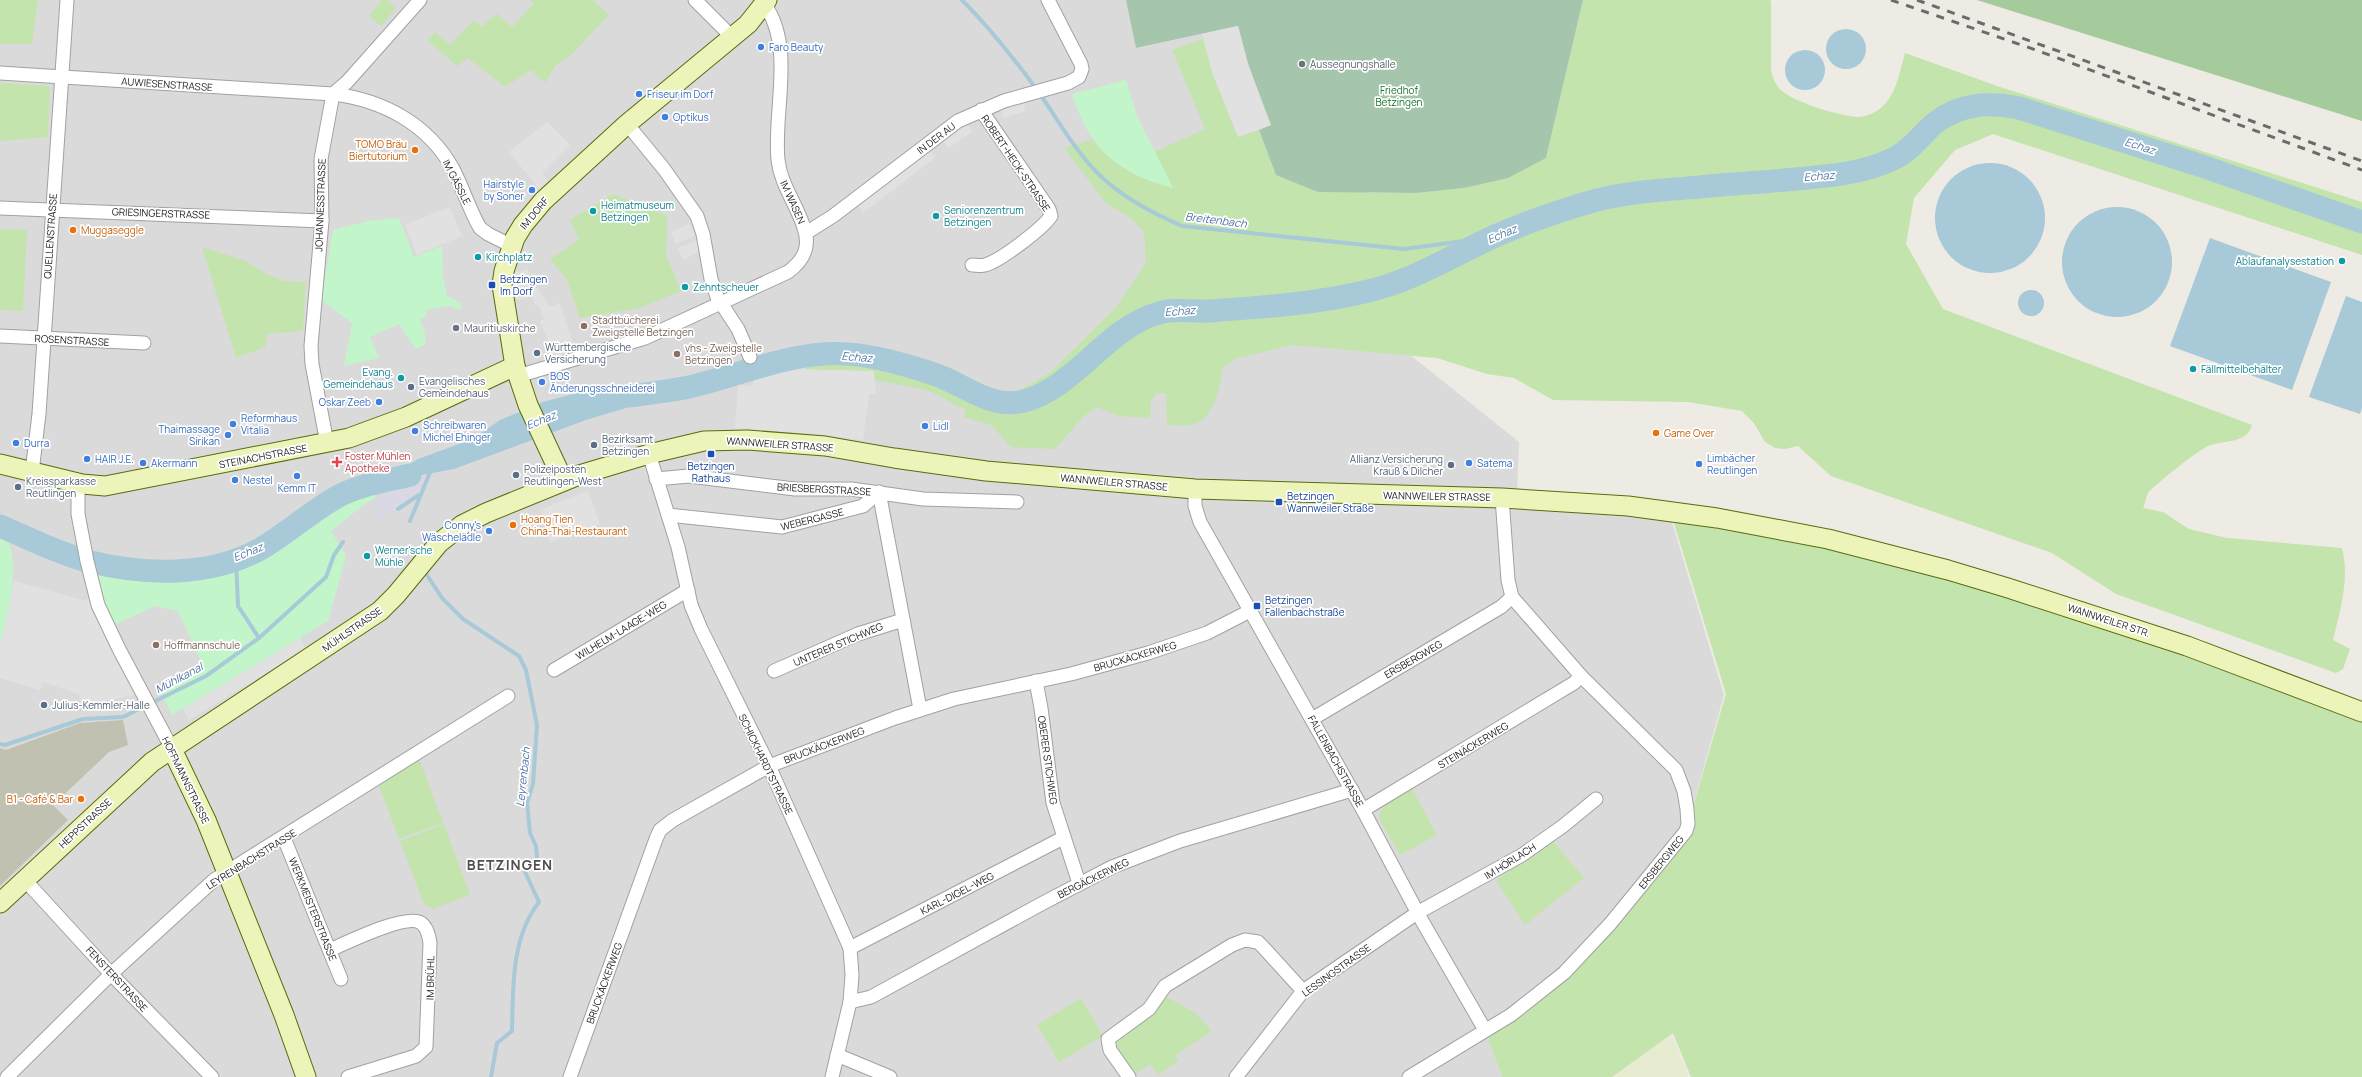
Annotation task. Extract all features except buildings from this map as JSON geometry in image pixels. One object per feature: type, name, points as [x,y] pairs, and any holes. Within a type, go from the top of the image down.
[{"type":"main road","name":"IM DORF","points":[[563,480],[528,405],[516,371],[502,285],[504,270],[512,246],[523,225],[543,201],[627,124],[748,24],[766,2]]},
{"type":"main road","name":"STEINACHSTRASSE","points":[[0,464],[94,486],[112,484],[327,443],[355,436],[406,417],[516,371]]},
{"type":"main road","name":"WANNWEILER STRASSE","points":[[563,480],[649,454],[704,441],[746,440],[825,446],[894,458],[986,471],[1195,489],[1502,498],[1586,503],[1672,512],[1762,525],[1850,545]]},
{"type":"main road","name":"MÜHLSTRASSE","points":[[171,747],[380,611],[396,595],[433,549],[453,531],[486,513],[563,480]]},
{"type":"main road","name":"WANNWEILER STR.","points":[[1850,545],[1948,570],[2083,611],[2194,649],[2362,712]]},
{"type":"main road","name":"HOFFMANNSTRASSE","points":[[171,747],[206,820],[228,872],[284,1015],[306,1077]]},
{"type":"main road","name":"HEPPSTRASSE","points":[[0,903],[146,766],[171,747]]},
{"type":"street","name":"QUELLENSTRASSE","points":[[32,472],[40,414],[52,210],[67,0]]},
{"type":"street","points":[[333,94],[347,82],[420,0]]},
{"type":"street","points":[[695,0],[732,37]]},
{"type":"street","name":"IN DER AU","points":[[806,233],[832,216],[958,121],[981,110],[1027,93],[1075,80],[1081,73],[1081,64],[1048,0]]},
{"type":"street","name":"IM WASEN","points":[[516,371],[550,367],[646,338],[721,304],[797,266],[804,258],[806,249],[806,233],[801,219],[787,192],[779,167],[777,126],[781,90],[778,46],[773,18],[766,2]]},
{"type":"street","name":"AUWIESENSTRASSE","points":[[0,73],[62,76],[170,85],[333,94]]},
{"type":"street","name":"JOHANNESSTRASSE","points":[[327,443],[312,364],[311,346],[322,221],[321,158],[333,94]]},
{"type":"street","name":"IM GÄSSLE","points":[[333,94],[379,105],[402,116],[424,131],[452,169],[480,228],[488,234],[512,246]]},
{"type":"street","name":"ROBERT-HECK-STRASSE","points":[[972,265],[985,265],[996,260],[1041,227],[1050,216],[1049,209],[981,110]]},
{"type":"street","points":[[627,124],[664,168],[696,216],[703,234],[711,279],[721,304],[738,330],[750,357]]},
{"type":"street","name":"GRIESINGERSTRASSE","points":[[0,208],[199,214],[322,221]]},
{"type":"street","name":"ROSENSTRASSE","points":[[0,336],[144,343]]},
{"type":"street","name":"SCHICKHARDTSTRASSE","points":[[649,454],[700,629],[769,766],[850,948],[852,975],[850,1002],[832,1077]]},
{"type":"street","name":"BRIESBERGSTRASSE","points":[[656,479],[690,476],[795,489],[851,489],[933,500],[1017,502]]},
{"type":"street","name":"HOFFMANNSTRASSE","points":[[78,483],[77,504],[83,542],[93,588],[108,628],[171,747]]},
{"type":"street","name":"FALLENBACHSTRASSE","points":[[1195,489],[1195,506],[1198,518],[1352,790],[1417,913],[1485,1030]]},
{"type":"street","points":[[879,492],[920,709]]},
{"type":"street","name":"WEBERGASSE","points":[[668,515],[782,527],[863,506],[879,492]]},
{"type":"street","name":"ERSBERGWEG","points":[[1409,1077],[1511,1015],[1538,995],[1586,950],[1678,841],[1686,831],[1688,824],[1684,791],[1676,770],[1581,676],[1512,597],[1508,580],[1502,498]]},
{"type":"street","name":"WILHELM-LAAGE-WEG","points":[[554,670],[688,590]]},
{"type":"street","name":"ERSBERGWEG","points":[[1312,718],[1501,607],[1512,597]]},
{"type":"street","name":"BRUCKÄCKERWEG","points":[[570,1077],[660,830],[673,820],[769,766],[920,709],[1117,662],[1179,644],[1207,634],[1250,611]]},
{"type":"street","name":"UNTERER STICHWEG","points":[[774,671],[858,634],[902,620]]},
{"type":"street","name":"STEINÄCKERWEG","points":[[1363,810],[1528,712],[1581,676]]},
{"type":"street","name":"OBERER STICHWEG","points":[[1036,681],[1041,708],[1051,790],[1063,838],[1079,883]]},
{"type":"street","name":"LEYRENBACHSTRASSE","points":[[7,1077],[111,974],[207,885],[508,696]]},
{"type":"street","name":"BERGÄCKERWEG","points":[[850,1002],[871,997],[1079,883],[1162,847],[1352,790]]},
{"type":"street","name":"IM HÖRLACH","points":[[1417,913],[1522,855],[1596,799]]},
{"type":"street","name":"WERKMEISTERSTRASSE","points":[[284,838],[342,979]]},
{"type":"street","name":"KARL-DIGEL-WEG","points":[[850,948],[1063,838]]},
{"type":"street","name":"FENSTERSTRASSE","points":[[24,879],[111,974],[212,1077]]},
{"type":"street","name":"LESSINGSTRASSE","points":[[1236,1077],[1303,991],[1417,913]]},
{"type":"street","name":"IM BRÜHL","points":[[330,950],[407,921],[421,922],[425,927],[430,943],[428,1042],[426,1047],[416,1056],[348,1077]]},
{"type":"street","points":[[1129,1077],[1110,1050],[1108,1039],[1149,1008],[1165,986],[1232,945],[1245,940],[1258,942],[1303,991]]},
{"type":"street","points":[[837,1055],[890,1077]]},
{"type":"shaded area","points":[[0,0],[1126,0],[1137,48],[1238,26],[1248,64],[1271,125],[1259,130],[1384,334],[1519,442],[1517,494],[1668,509],[1724,695],[1686,831],[1586,950],[1485,1030],[1502,1077],[0,1077]]},
{"type":"shaded area","points":[[1238,26],[1248,64],[1271,125],[1238,137],[1213,75],[1202,34]]},
{"type":"shaded area","points":[[1023,101],[1026,111],[1003,118],[1000,108]]},
{"type":"shaded area","points":[[547,122],[570,145],[542,173],[548,181],[539,189],[509,152]]},
{"type":"shaded area","points":[[967,123],[972,132],[948,148],[943,140]]},
{"type":"shaded area","points":[[930,150],[935,158],[863,213],[858,206]]},
{"type":"shaded area","points":[[450,207],[462,236],[417,255],[405,225]]},
{"type":"shaded area","points":[[690,224],[695,236],[676,244],[671,232]]},
{"type":"shaded area","points":[[697,240],[702,251],[683,260],[678,248]]},
{"type":"shaded area","points":[[528,269],[531,280],[550,307],[560,303],[576,352],[548,360],[548,340],[540,321],[544,319],[539,305],[535,306],[532,296],[518,300],[515,292],[516,272]]},
{"type":"shaded area","points":[[791,369],[874,371],[876,394],[869,394],[863,440],[826,435],[735,428],[738,385],[753,386],[753,379]]},
{"type":"shaded area","points":[[425,478],[417,495],[382,519],[376,514],[375,498]]},
{"type":"shaded area","points":[[588,491],[600,524],[550,542],[540,510]]},
{"type":"shaded area","points":[[14,581],[83,600],[96,598],[143,694],[81,705],[79,694],[43,682],[40,690],[0,678],[0,647]]},
{"type":"shaded area","points":[[300,638],[306,649],[189,720],[183,709]]},
{"type":"shaded area","points":[[123,720],[128,745],[109,752],[53,805],[68,820],[0,886],[0,748],[6,750],[80,723]]},
{"type":"shaded area","points":[[1671,1034],[1688,1077],[1612,1077]]},
{"type":"green space","points":[[0,0],[38,0],[32,44],[0,44]]},
{"type":"green space","points":[[382,0],[387,0],[396,8],[381,26],[369,16]]},
{"type":"green space","points":[[530,0],[593,0],[609,15],[572,54],[555,66],[545,83],[531,70],[505,87],[468,58],[457,66],[427,40],[435,32],[450,45],[474,20],[481,27],[497,14],[512,27],[534,4]]},
{"type":"green space","name":"Friedhof Betzingen","points":[[1126,0],[1583,0],[1546,158],[1508,178],[1464,188],[1416,193],[1318,192],[1276,175],[1259,130],[1270,125],[1248,64],[1238,26],[1136,48]]},
{"type":"green space","points":[[1583,0],[1769,0],[1771,1],[1771,71],[1774,81],[1786,94],[1817,108],[1858,117],[1869,115],[1876,111],[1885,104],[1892,93],[1898,80],[1905,53],[1997,86],[2362,202],[2362,255],[1993,134],[1955,150],[1914,198],[1906,244],[1943,309],[2252,425],[2249,431],[2240,438],[2208,446],[2187,460],[2148,493],[2143,508],[2163,512],[2189,529],[2227,538],[2342,548],[2345,583],[2333,640],[2350,649],[2343,669],[2336,673],[2116,594],[2052,553],[1831,476],[1798,446],[1785,449],[1775,448],[1765,442],[1754,423],[1742,411],[1688,402],[1553,400],[1514,378],[1487,374],[1437,358],[1293,345],[1235,359],[1223,367],[1216,399],[1208,414],[1195,424],[1185,426],[1167,425],[1166,394],[1157,393],[1151,401],[1150,418],[1119,416],[1097,407],[1083,417],[1055,449],[1011,447],[991,425],[964,417],[965,408],[954,406],[954,404],[932,392],[919,388],[873,380],[874,371],[806,370],[804,359],[841,357],[910,372],[950,367],[989,389],[1015,392],[1050,373],[1116,307],[1146,263],[1144,232],[1132,219],[1106,203],[1064,148],[1092,140],[1110,157],[1128,170],[1149,180],[1172,187],[1154,152],[1205,129],[1172,50],[1203,39],[1213,75],[1238,137],[1259,130],[1276,175],[1369,193],[1416,193],[1464,188],[1546,158]]},
{"type":"green space","points":[[1977,0],[2362,0],[2362,121]]},
{"type":"green space","points":[[1126,80],[1137,116],[1173,188],[1137,175],[1122,167],[1097,144],[1087,130],[1079,113],[1072,94]]},
{"type":"green space","points":[[0,83],[50,86],[48,137],[0,141]]},
{"type":"green space","points":[[613,194],[667,216],[666,255],[681,291],[640,308],[580,318],[567,280],[550,259],[579,240],[570,220]]},
{"type":"green space","points":[[399,218],[414,257],[442,246],[443,276],[447,296],[461,303],[460,310],[449,306],[426,310],[427,315],[420,320],[424,329],[426,344],[416,349],[399,324],[370,337],[379,358],[344,366],[352,323],[321,300],[333,230],[369,221]]},
{"type":"green space","points":[[0,229],[27,230],[23,311],[0,310]]},
{"type":"green space","points":[[202,247],[246,261],[266,274],[284,281],[306,282],[303,331],[267,334],[265,347],[236,358]]},
{"type":"green space","points":[[375,484],[375,498],[367,502],[331,531],[346,556],[328,621],[172,715],[159,688],[204,667],[178,611],[155,606],[108,628],[87,561],[131,568],[176,571],[220,565],[242,558],[262,548],[342,496]]},
{"type":"green space","points":[[1670,510],[1949,568],[2362,718],[2362,1077],[1691,1077],[1673,1033],[1612,1077],[1502,1077],[1485,1030],[1538,995],[1686,831],[1726,694]]},
{"type":"green space","points":[[0,531],[7,540],[12,552],[13,568],[10,604],[0,647]]},
{"type":"green space","points":[[419,758],[443,823],[399,839],[378,783]]},
{"type":"green space","points":[[1411,787],[1437,835],[1400,855],[1381,822],[1379,815],[1386,803]]},
{"type":"green space","points":[[444,824],[470,895],[432,909],[424,904],[400,841]]},
{"type":"green space","points":[[1553,841],[1584,878],[1525,925],[1496,880]]},
{"type":"green space","points":[[1163,995],[1194,1012],[1212,1031],[1175,1056],[1178,1061],[1158,1075],[1150,1064],[1133,1076],[1112,1044]]},
{"type":"green space","points":[[1081,998],[1103,1036],[1059,1062],[1037,1025]]},
{"type":"water","points":[[1850,29],[1857,32],[1863,38],[1866,49],[1865,57],[1857,66],[1850,69],[1842,69],[1835,66],[1827,57],[1826,45],[1829,38],[1838,30]]},
{"type":"water","points":[[1809,50],[1816,53],[1822,59],[1825,70],[1824,78],[1816,87],[1809,90],[1801,90],[1794,87],[1786,78],[1785,66],[1788,59],[1797,51]]},
{"type":"water","points":[[1990,163],[2011,168],[2029,179],[2040,197],[2045,218],[2040,239],[2029,257],[2011,268],[1990,273],[1969,268],[1951,257],[1940,239],[1935,218],[1940,197],[1951,179],[1969,168]]},
{"type":"water","points":[[2117,207],[2138,211],[2148,216],[2156,223],[2163,231],[2168,241],[2172,262],[2168,283],[2163,293],[2156,301],[2148,308],[2138,313],[2117,317],[2096,313],[2086,308],[2078,301],[2071,293],[2066,283],[2062,262],[2066,241],[2071,231],[2078,223],[2086,216],[2096,211]]},
{"type":"water","points":[[2210,238],[2331,282],[2292,390],[2170,346]]},
{"type":"water","points":[[2031,290],[2040,294],[2044,303],[2040,312],[2031,316],[2022,312],[2018,303],[2022,294]]},
{"type":"water","points":[[2346,296],[2362,302],[2362,408],[2360,414],[2309,397]]},
{"type":"water","points":[[651,385],[660,388],[661,391],[646,402],[586,420],[454,469],[379,483],[418,459],[473,439],[500,420],[543,402],[591,389]]},
{"type":"waterway","name":"Breitenbach","points":[[962,0],[993,33],[1012,57],[1040,94],[1087,162],[1096,172],[1133,201],[1182,226],[1404,249],[1494,237]]},
{"type":"waterway","name":"Breitenbach","points":[[631,396],[689,387],[768,364],[807,356],[848,354],[903,364],[945,378],[978,395],[1000,402],[1012,403],[1024,401],[1043,394],[1060,383],[1123,331],[1140,320],[1159,313],[1178,310],[1210,311],[1287,304],[1345,296],[1381,288],[1430,268],[1493,237],[1538,219],[1572,207],[1626,194],[1810,178],[1862,170],[1880,165],[1902,154],[1935,123],[1945,116],[1955,111],[1976,106],[1997,105],[2019,108],[2202,166],[2362,222]]},
{"type":"waterway","name":"Leyrenbach","points":[[410,521],[431,470]]},
{"type":"waterway","name":"Echaz","points":[[0,526],[65,554],[108,566],[153,571],[199,569],[221,565],[242,558],[262,548],[318,509],[345,493],[354,489],[410,475]]},
{"type":"waterway","name":"Mühlkanal","points":[[398,509],[419,495]]},
{"type":"waterway","name":"Mühlkanal","points":[[0,744],[5,745],[83,719],[123,717],[206,676],[259,638],[326,577],[334,555],[343,542]]},
{"type":"waterway","points":[[236,559],[238,606],[259,638]]},
{"type":"waterway","name":"Leyrenbach","points":[[427,575],[442,598],[463,619],[519,656],[526,670],[537,725],[533,784],[527,803],[530,833],[536,846],[537,858],[525,872],[539,902],[530,916],[518,947],[515,964],[512,1031],[497,1043],[491,1077]]},
{"type":"railway","points":[[1891,0],[2036,50],[2362,170]]},
{"type":"railway","points":[[1917,0],[2362,161]]},
{"type":"place","name":"Faro Beauty","points":[[761,47]]},
{"type":"place","name":"Aussegnungshalle","points":[[1302,64]]},
{"type":"place","name":"Friseur im Dorf","points":[[639,94]]},
{"type":"place","name":"Optikus","points":[[665,117]]},
{"type":"place","name":"TOMO Bräu Biertutorium","points":[[415,150]]},
{"type":"place","name":"Hairstyle by Soner","points":[[532,190]]},
{"type":"place","name":"Heimatmuseum Betzingen","points":[[593,211]]},
{"type":"place","name":"Seniorenzentrum Betzingen","points":[[936,216]]},
{"type":"place","name":"Muggaseggle","points":[[73,230]]},
{"type":"place","name":"Kirchplatz","points":[[478,257]]},
{"type":"place","name":"Ablaufanalysestation","points":[[2342,261]]},
{"type":"place","name":"Betzingen Im Dorf","points":[[492,285]]},
{"type":"place","name":"Zehntscheuer","points":[[685,287]]},
{"type":"place","name":"Stadtbücherei Zweigstelle Betzingen","points":[[584,326]]},
{"type":"place","name":"Mauritiuskirche","points":[[456,328]]},
{"type":"place","name":"Württembergische Versicherung","points":[[537,353]]},
{"type":"place","name":"vhs - Zweigstelle Betzingen","points":[[677,354]]},
{"type":"place","name":"Fällmittelbehälter","points":[[2193,369]]},
{"type":"place","name":"Evang. Gemeindehaus","points":[[401,378]]},
{"type":"place","name":"BOS Änderungsschneiderei","points":[[542,382]]},
{"type":"place","name":"Evangelisches Gemeindehaus","points":[[411,387]]},
{"type":"place","name":"Oskar Zeeb","points":[[379,402]]},
{"type":"place","name":"Reformhaus Vitalia","points":[[233,424]]},
{"type":"place","name":"Lidl","points":[[925,426]]},
{"type":"place","name":"Schreibwaren Michel Ehinger","points":[[415,431]]},
{"type":"place","name":"Game Over","points":[[1656,433]]},
{"type":"place","name":"Thaimassage Sirikan","points":[[228,435]]},
{"type":"place","name":"Durra","points":[[16,443]]},
{"type":"place","name":"Bezirksamt Betzingen","points":[[594,445]]},
{"type":"place","name":"Betzingen Rathaus","points":[[711,454]]},
{"type":"place","name":"HAIR J.E.","points":[[87,459]]},
{"type":"place","name":"Foster Mühlen Apotheke","points":[[337,462]]},
{"type":"place","name":"Akermann","points":[[143,463]]},
{"type":"place","name":"Satema","points":[[1469,463]]},
{"type":"place","name":"Limbächer Reutlingen","points":[[1699,464]]},
{"type":"place","name":"Allianz Versicherung Krauß & Dilcher","points":[[1451,465]]},
{"type":"place","name":"Polizeiposten Reutlingen-West","points":[[516,475]]},
{"type":"place","name":"Kemm IT","points":[[297,476]]},
{"type":"place","name":"Nestel","points":[[235,480]]},
{"type":"place","name":"Kreissparkasse Reutlingen","points":[[18,487]]},
{"type":"place","name":"Betzingen Wannweiler Straße","points":[[1279,502]]},
{"type":"place","name":"Hoang Tien China-Thai-Restaurant","points":[[513,525]]},
{"type":"place","name":"Conny's Wäschelädle","points":[[489,531]]},
{"type":"place","name":"Werner'sche Mühle","points":[[367,556]]},
{"type":"place","name":"Betzingen Fallenbachstraße","points":[[1257,606]]},
{"type":"place","name":"Hoffmannschule","points":[[156,645]]},
{"type":"place","name":"Julius-Kemmler-Halle","points":[[44,705]]},
{"type":"place","name":"B1 - Café & Bar","points":[[81,799]]},
{"type":"district","name":"BETZINGEN","points":[[510,865]]}]
